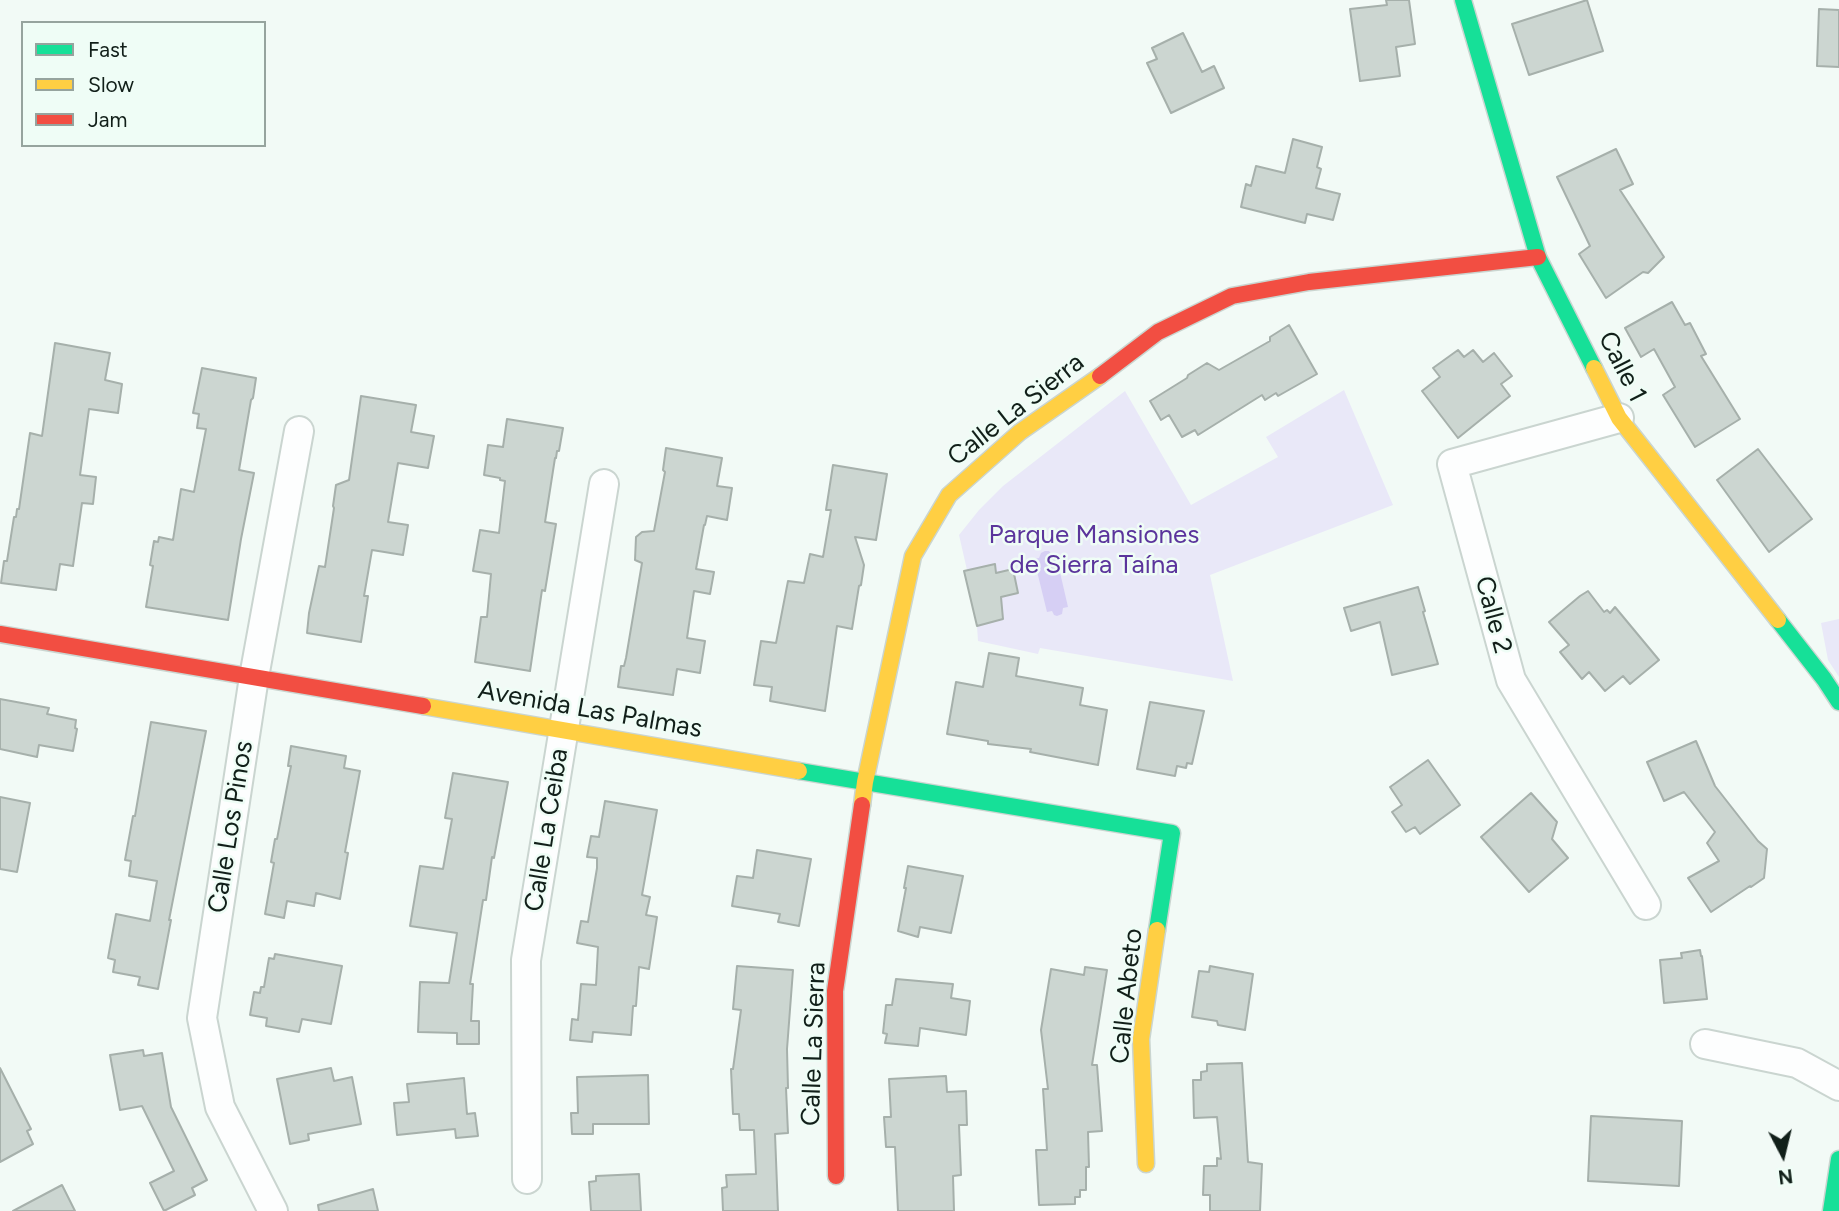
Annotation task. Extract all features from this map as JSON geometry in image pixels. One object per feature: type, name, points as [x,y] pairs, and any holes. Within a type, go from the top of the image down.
[{"type":"street","name":"Calle 1","points":[[1464,0],[1538,257],[1619,418],[1824,679],[1839,702]]},
{"type":"street","name":"Calle La Sierra","points":[[836,1176],[835,991],[865,782],[913,555],[949,495],[1020,432],[1158,332],[1232,296],[1309,282],[1538,257]]},
{"type":"street","name":"Calle 2","points":[[1619,418],[1452,464],[1511,680],[1646,905]]},
{"type":"street","name":"Calle Los Pinos","points":[[273,1211],[220,1107],[202,1018],[254,677],[299,431]]},
{"type":"street","name":"Calle La Ceiba","points":[[527,1179],[526,960],[604,484]]},
{"type":"street","name":"Avenida Las Palmas","points":[[0,634],[1172,833]]},
{"type":"street","name":"Calle Abeto","points":[[1146,1164],[1141,1039],[1172,833]]},
{"type":"street","points":[[1705,1044],[1797,1063],[1839,1086]]},
{"type":"street","points":[[1831,1211],[1839,1159]]},
{"type":"green space","name":"Parque Mansiones de Sierra Taína","points":[[1344,390],[1393,505],[1210,575],[1233,681],[1040,648],[1038,654],[978,641],[959,535],[1003,486],[1125,391],[1191,505],[1278,457],[1266,437]]},
{"type":"green space","points":[[1839,619],[1839,677],[1828,660],[1821,623]]},
{"type":"shaded area","points":[[1045,551],[1056,555],[1068,607],[1063,608],[1062,614],[1057,616],[1052,611],[1047,612],[1034,559],[1039,558]]},
{"type":"building","points":[[1386,0],[1409,0],[1415,44],[1396,47],[1400,76],[1360,81],[1350,9],[1387,5]]},
{"type":"building","points":[[1587,0],[1603,51],[1529,75],[1512,24]]},
{"type":"building","points":[[1819,9],[1839,10],[1839,67],[1817,66]]},
{"type":"building","points":[[1183,33],[1202,72],[1214,66],[1224,88],[1171,113],[1147,63],[1157,59],[1152,48]]},
{"type":"building","points":[[1293,139],[1322,147],[1317,167],[1321,169],[1316,188],[1340,194],[1333,220],[1307,214],[1305,223],[1241,207],[1246,184],[1251,186],[1256,166],[1285,173]]},
{"type":"building","points":[[1616,149],[1633,184],[1620,190],[1664,257],[1648,273],[1643,272],[1606,298],[1579,254],[1590,246],[1557,177]]},
{"type":"building","points":[[1672,302],[1685,325],[1690,323],[1706,354],[1701,356],[1740,419],[1695,447],[1663,395],[1675,387],[1654,349],[1641,357],[1625,328]]},
{"type":"building","points":[[1289,325],[1317,374],[1278,396],[1276,393],[1265,400],[1262,395],[1198,435],[1195,430],[1182,437],[1169,415],[1161,420],[1150,401],[1207,363],[1219,370],[1270,341],[1270,337]]},
{"type":"building","points":[[55,343],[110,353],[105,380],[122,384],[118,413],[89,409],[80,475],[96,477],[93,504],[82,503],[73,566],[60,564],[56,590],[1,583],[14,517],[19,509],[30,433],[42,436]]},
{"type":"building","points":[[1458,350],[1464,357],[1473,350],[1483,362],[1494,353],[1512,376],[1501,384],[1510,396],[1458,438],[1422,391],[1440,377],[1433,368]]},
{"type":"building","points":[[202,368],[256,378],[239,470],[254,473],[228,620],[146,607],[154,541],[158,542],[159,537],[173,540],[181,489],[194,492],[206,429],[197,428],[199,414],[193,413]]},
{"type":"building","points":[[361,396],[416,405],[411,432],[434,436],[428,468],[398,463],[388,522],[408,525],[403,555],[372,550],[364,596],[368,596],[361,642],[307,633],[319,566],[325,567],[336,485],[349,480]]},
{"type":"building","points":[[507,419],[563,428],[555,458],[545,522],[556,524],[545,591],[542,590],[530,671],[475,662],[481,617],[487,617],[491,574],[473,571],[480,530],[499,533],[505,481],[484,475],[488,445],[503,447]]},
{"type":"building","points":[[666,448],[722,458],[717,486],[732,488],[727,520],[707,516],[696,569],[714,572],[710,594],[694,591],[687,638],[705,641],[700,673],[677,669],[673,695],[618,687],[621,666],[624,666],[626,658],[642,563],[635,560],[636,537],[642,532],[654,531],[665,472]]},
{"type":"building","points":[[1758,449],[1812,519],[1769,552],[1717,480]]},
{"type":"building","points":[[833,465],[887,474],[876,540],[855,537],[864,565],[861,585],[852,629],[837,626],[825,711],[770,701],[772,687],[754,685],[761,641],[776,643],[788,581],[804,583],[810,554],[823,557],[831,510],[826,510]]},
{"type":"building","points":[[995,564],[996,573],[1013,569],[1018,593],[1001,597],[1003,619],[977,626],[964,571]]},
{"type":"building","points":[[1418,587],[1438,664],[1392,675],[1380,622],[1351,631],[1344,608]]},
{"type":"building","points":[[1588,591],[1604,612],[1607,610],[1610,613],[1615,607],[1659,660],[1630,684],[1623,676],[1605,691],[1589,672],[1582,679],[1560,652],[1569,645],[1549,622]]},
{"type":"building","points":[[989,653],[1019,658],[1016,676],[1083,688],[1080,705],[1107,710],[1098,765],[1030,752],[1031,749],[988,744],[988,741],[947,734],[956,682],[983,687]]},
{"type":"building","points":[[0,699],[49,708],[47,714],[76,720],[73,751],[39,745],[37,757],[0,749]]},
{"type":"building","points":[[1150,702],[1204,711],[1192,764],[1187,763],[1186,768],[1177,766],[1175,776],[1137,769]]},
{"type":"building","points":[[151,722],[206,731],[158,989],[138,985],[140,977],[113,972],[115,960],[108,958],[116,914],[150,921],[157,881],[129,876],[131,861],[125,860]]},
{"type":"building","points":[[1696,741],[1715,786],[1767,849],[1764,878],[1711,912],[1688,878],[1719,861],[1707,843],[1715,832],[1684,792],[1664,801],[1647,762]]},
{"type":"building","points":[[291,746],[346,756],[344,768],[360,771],[345,852],[348,853],[340,899],[316,893],[314,906],[287,901],[284,918],[265,914],[274,863],[271,862],[275,839],[291,766],[288,766]]},
{"type":"building","points":[[1428,760],[1460,805],[1420,834],[1415,827],[1406,832],[1392,812],[1402,805],[1390,787]]},
{"type":"building","points":[[453,773],[508,782],[486,900],[483,900],[470,984],[473,984],[471,1021],[479,1021],[479,1044],[457,1044],[457,1033],[418,1032],[420,982],[449,983],[457,933],[410,926],[420,866],[443,869],[452,819],[445,818]]},
{"type":"building","points":[[1531,793],[1557,822],[1552,839],[1568,858],[1529,892],[1481,837]]},
{"type":"building","points":[[0,797],[30,803],[17,872],[0,869]]},
{"type":"building","points":[[605,801],[657,810],[642,895],[650,897],[646,915],[657,917],[649,969],[639,967],[631,1035],[593,1032],[592,1042],[570,1040],[572,1019],[578,1020],[581,984],[596,985],[598,947],[577,943],[581,921],[588,922],[597,868],[597,858],[587,857],[591,836],[599,837]]},
{"type":"building","points":[[757,850],[811,859],[799,926],[778,922],[780,914],[732,906],[737,876],[753,878]]},
{"type":"building","points":[[908,866],[963,876],[951,933],[920,927],[918,937],[898,931]]},
{"type":"building","points":[[1700,950],[1707,999],[1664,1003],[1660,960],[1682,958],[1681,953]]},
{"type":"building","points":[[275,954],[342,966],[331,1024],[302,1019],[299,1032],[266,1026],[267,1018],[250,1015],[254,992],[260,993],[261,987],[264,987],[269,958],[274,959]]},
{"type":"building","points":[[737,966],[793,970],[787,1049],[788,1133],[775,1134],[778,1211],[723,1211],[722,1188],[727,1187],[726,1175],[756,1174],[754,1130],[740,1130],[739,1114],[733,1114],[731,1069],[741,1010],[733,1009]]},
{"type":"building","points":[[1210,966],[1253,974],[1245,1030],[1192,1017],[1199,971],[1209,972]]},
{"type":"building","points":[[1085,967],[1107,970],[1092,1065],[1097,1065],[1102,1131],[1088,1132],[1089,1167],[1086,1167],[1086,1190],[1080,1190],[1080,1197],[1075,1197],[1075,1204],[1039,1205],[1036,1150],[1047,1150],[1043,1089],[1048,1089],[1041,1030],[1051,969],[1084,975]]},
{"type":"building","points":[[896,979],[953,984],[951,998],[970,1001],[966,1035],[920,1028],[918,1046],[885,1043],[887,1034],[883,1033],[886,1005],[892,1005]]},
{"type":"building","points":[[143,1050],[144,1056],[162,1053],[171,1107],[207,1180],[192,1188],[195,1195],[164,1211],[150,1183],[174,1171],[142,1106],[120,1110],[110,1055]]},
{"type":"building","points":[[1242,1063],[1248,1162],[1262,1164],[1260,1211],[1210,1211],[1210,1195],[1203,1195],[1204,1166],[1217,1166],[1217,1158],[1221,1159],[1217,1117],[1194,1118],[1193,1080],[1201,1080],[1201,1072],[1207,1071],[1207,1064]]},
{"type":"building","points":[[0,1068],[31,1129],[27,1131],[33,1144],[0,1162]]},
{"type":"building","points":[[331,1068],[334,1081],[352,1077],[361,1124],[308,1134],[309,1140],[290,1144],[277,1079]]},
{"type":"building","points":[[648,1075],[649,1124],[593,1124],[593,1134],[572,1134],[571,1113],[578,1113],[577,1077]]},
{"type":"building","points":[[946,1076],[947,1092],[966,1091],[967,1125],[959,1125],[961,1175],[953,1176],[954,1211],[898,1211],[895,1147],[886,1147],[884,1117],[891,1117],[889,1079]]},
{"type":"building","points":[[464,1078],[467,1114],[475,1113],[478,1136],[456,1138],[455,1129],[397,1135],[394,1103],[409,1102],[407,1084]]},
{"type":"building","points":[[1591,1116],[1682,1121],[1679,1186],[1588,1181]]},
{"type":"building","points":[[639,1174],[641,1211],[591,1211],[589,1182],[596,1181],[596,1176]]},
{"type":"building","points":[[62,1185],[75,1211],[13,1211]]},
{"type":"building","points":[[373,1189],[378,1211],[319,1211],[318,1205]]},
{"type":"traffic: fast","points":[[1463,0],[1538,257],[1594,368]]},
{"type":"traffic: fast","points":[[1778,620],[1839,702]]},
{"type":"traffic: fast","points":[[799,771],[1172,833],[1157,930]]},
{"type":"traffic: fast","points":[[1831,1211],[1839,1159]]},
{"type":"traffic: slow","points":[[1594,368],[1619,418],[1778,620]]},
{"type":"traffic: slow","points":[[862,805],[913,556],[949,495],[1020,432],[1100,376]]},
{"type":"traffic: slow","points":[[423,706],[799,771]]},
{"type":"traffic: slow","points":[[1146,1164],[1141,1039],[1157,930]]},
{"type":"traffic: jam","points":[[1100,376],[1158,332],[1232,296],[1309,282],[1538,257]]},
{"type":"traffic: jam","points":[[0,634],[423,706]]},
{"type":"traffic: jam","points":[[836,1176],[835,991],[862,805]]}]
